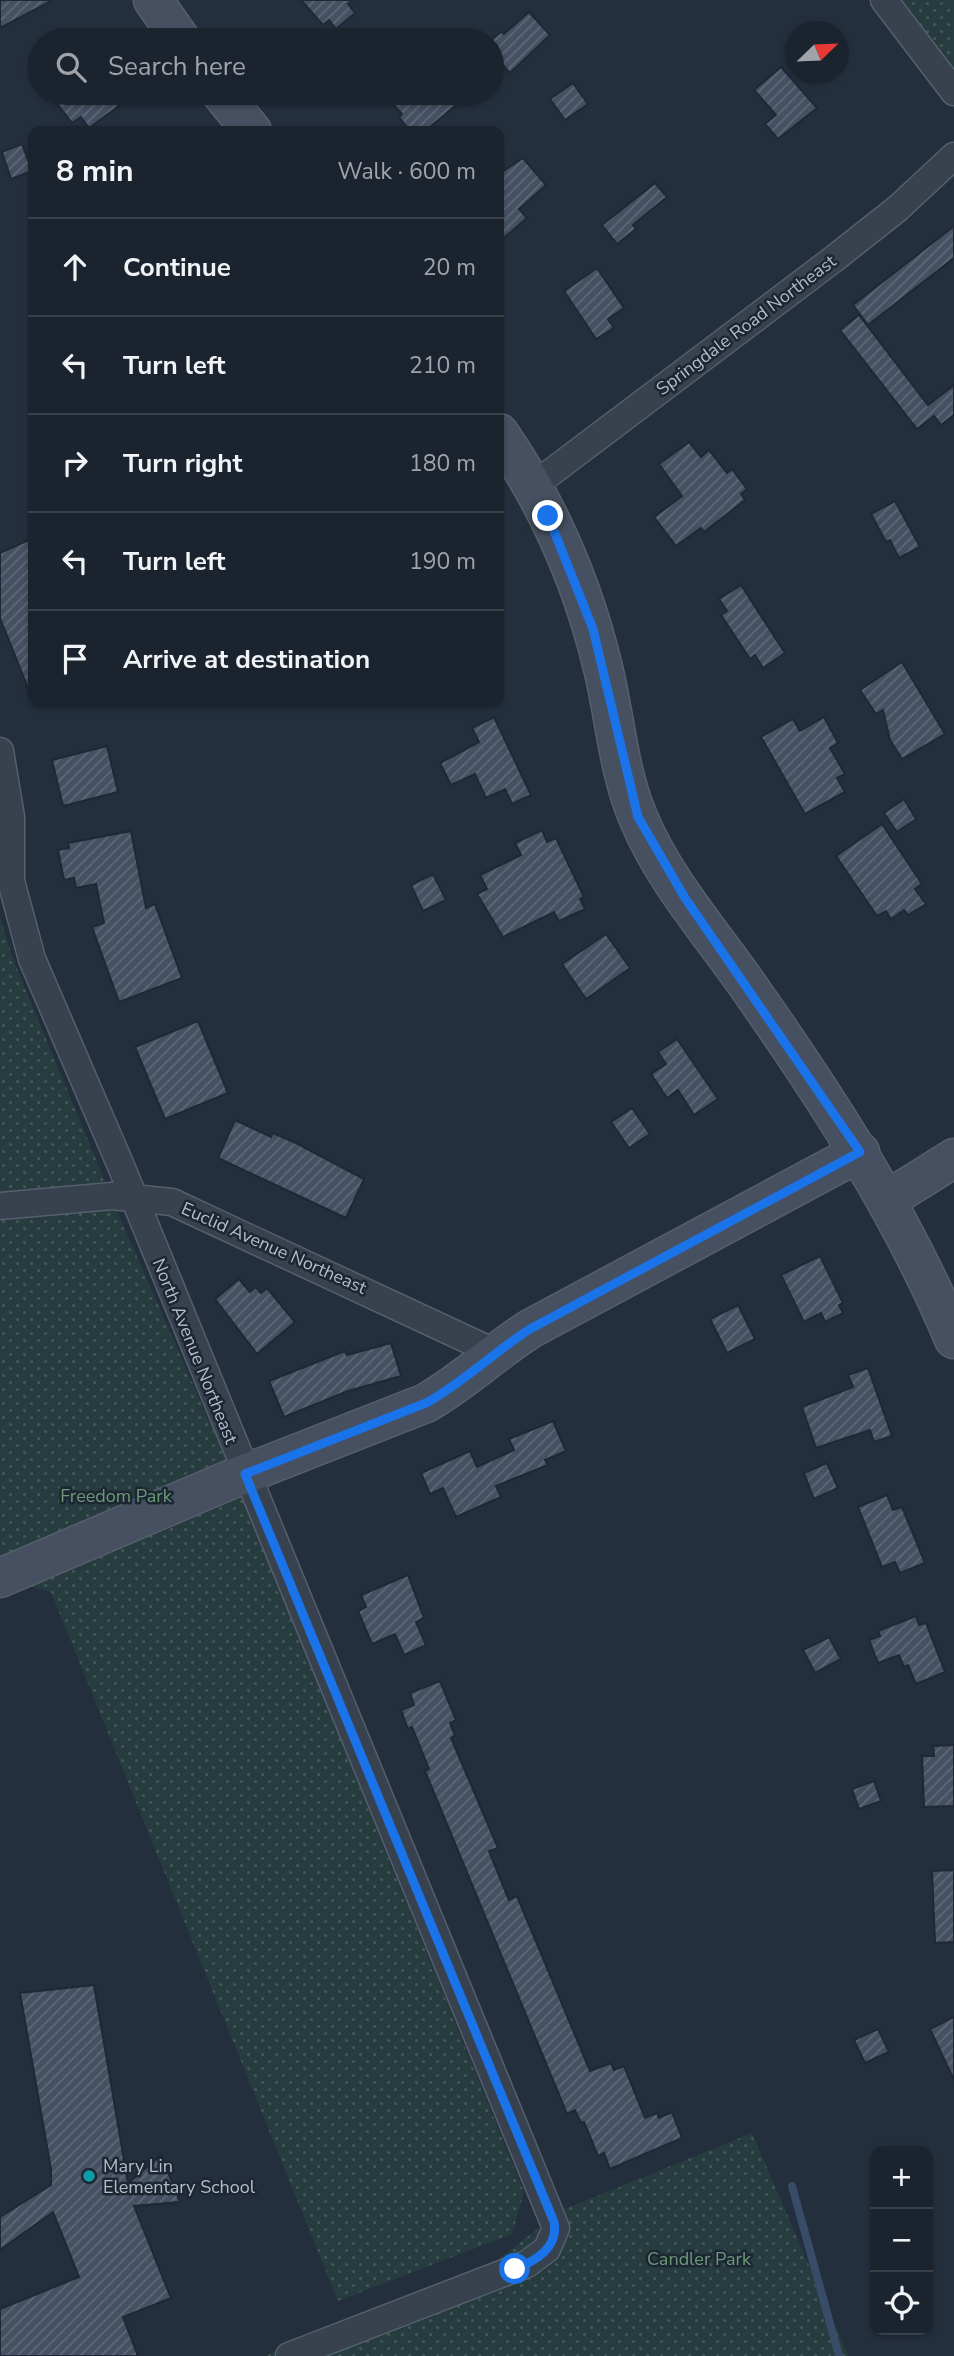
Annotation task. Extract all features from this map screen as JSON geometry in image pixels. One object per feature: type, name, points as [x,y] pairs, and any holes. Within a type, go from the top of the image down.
[{"type":"street","points":[[153,0],[173,28]]},
{"type":"street","points":[[884,0],[954,92]]},
{"type":"street","points":[[231,105],[248,126]]},
{"type":"street","name":"Springdale Road Northeast","points":[[533,486],[835,258],[897,209],[954,156]]},
{"type":"street","points":[[504,441],[533,486],[563,547],[593,629],[638,817],[685,898],[860,1152],[932,1288],[954,1339]]},
{"type":"street","name":"North Avenue Northeast","points":[[0,751],[11,817],[10,881],[32,959],[134,1198],[554,2222],[554,2235],[547,2249],[527,2264],[289,2356]]},
{"type":"street","points":[[0,1578],[245,1474],[426,1403],[452,1389],[495,1352],[530,1329],[860,1152]]},
{"type":"street","points":[[887,1200],[954,1158]]},
{"type":"street","name":"Euclid Avenue Northeast","points":[[0,1206],[111,1196],[172,1202],[495,1352]]},
{"type":"green space","points":[[888,0],[954,0],[954,81]]},
{"type":"green space","name":"Freedom Park","points":[[0,918],[13,959],[124,1227],[229,1466],[524,2192],[512,2234],[338,2301],[51,1592],[0,1578]]},
{"type":"green space","name":"Candler Park","points":[[752,2133],[848,2356],[265,2356],[495,2262],[560,2211]]},
{"type":"building","points":[[0,0],[53,0],[0,28]]},
{"type":"building","points":[[301,0],[353,0],[348,4],[355,13],[337,28],[329,20],[323,25]]},
{"type":"building","points":[[529,12],[550,35],[510,73],[504,66],[504,34]]},
{"type":"building","points":[[781,67],[786,73],[786,84],[796,84],[817,108],[778,139],[765,124],[776,115],[754,90]]},
{"type":"building","points":[[573,83],[588,104],[565,120],[550,99]]},
{"type":"building","points":[[58,105],[119,106],[92,126],[88,126],[81,117],[72,123]]},
{"type":"building","points":[[394,105],[456,105],[431,126],[406,126],[399,117],[402,114]]},
{"type":"building","points":[[22,144],[28,160],[28,173],[11,179],[2,152]]},
{"type":"building","points":[[523,158],[546,185],[519,209],[527,218],[504,238],[504,171]]},
{"type":"building","points":[[655,183],[667,197],[633,225],[636,229],[617,244],[602,225]]},
{"type":"building","points":[[954,226],[954,258],[868,325],[853,305]]},
{"type":"building","points":[[597,268],[624,308],[608,319],[614,328],[596,339],[564,291]]},
{"type":"building","points":[[859,315],[928,405],[954,385],[954,415],[941,425],[934,416],[917,429],[840,330]]},
{"type":"building","points":[[689,442],[701,457],[709,450],[727,473],[732,469],[747,489],[741,494],[745,500],[704,532],[701,528],[676,546],[654,517],[682,496],[659,464]]},
{"type":"building","points":[[895,501],[920,547],[899,558],[890,540],[886,542],[871,514]]},
{"type":"building","points":[[28,540],[28,688],[0,618],[0,553]]},
{"type":"building","points":[[741,585],[785,653],[763,668],[755,655],[750,659],[721,615],[727,611],[719,599]]},
{"type":"building","points":[[902,662],[945,734],[902,759],[890,740],[883,710],[876,714],[860,690]]},
{"type":"building","points":[[494,717],[531,795],[512,804],[505,789],[486,798],[475,774],[451,785],[440,763],[479,742],[472,728]]},
{"type":"building","points":[[824,717],[838,743],[830,748],[845,774],[837,778],[845,792],[805,814],[761,737],[793,719],[800,731]]},
{"type":"building","points":[[107,746],[118,792],[63,806],[52,760]]},
{"type":"building","points":[[904,799],[916,819],[897,832],[884,813]]},
{"type":"building","points":[[882,824],[922,884],[915,889],[926,904],[908,915],[904,910],[891,919],[886,911],[877,916],[836,856]]},
{"type":"building","points":[[542,830],[547,842],[556,838],[584,897],[580,899],[585,909],[559,921],[554,912],[503,937],[477,894],[487,889],[480,875],[521,855],[515,843]]},
{"type":"building","points":[[131,831],[146,908],[155,904],[182,978],[119,1002],[92,927],[104,923],[96,884],[76,888],[74,878],[64,880],[58,850],[69,848],[68,843]]},
{"type":"building","points":[[433,874],[446,900],[423,911],[411,885]]},
{"type":"building","points":[[606,934],[630,968],[586,999],[562,964]]},
{"type":"building","points":[[198,1021],[228,1093],[165,1119],[135,1047]]},
{"type":"building","points":[[677,1039],[718,1099],[694,1115],[678,1090],[667,1098],[651,1074],[666,1064],[658,1052]]},
{"type":"building","points":[[632,1108],[650,1134],[629,1148],[611,1122]]},
{"type":"building","points":[[235,1120],[271,1137],[273,1133],[296,1143],[364,1179],[346,1218],[218,1158]]},
{"type":"building","points":[[820,1256],[843,1303],[839,1305],[843,1313],[825,1322],[821,1313],[804,1322],[781,1275]]},
{"type":"building","points":[[239,1279],[250,1292],[256,1287],[261,1293],[267,1288],[295,1322],[257,1354],[215,1299]]},
{"type":"building","points":[[738,1305],[755,1339],[727,1353],[710,1319]]},
{"type":"building","points":[[391,1343],[401,1376],[348,1391],[284,1417],[269,1381],[345,1351],[347,1355]]},
{"type":"building","points":[[868,1368],[892,1436],[874,1442],[870,1430],[816,1448],[802,1407],[853,1387],[848,1375]]},
{"type":"building","points":[[553,1421],[566,1451],[545,1460],[548,1465],[496,1486],[501,1497],[456,1517],[443,1488],[430,1494],[421,1473],[470,1451],[477,1467],[514,1450],[509,1439]]},
{"type":"building","points":[[827,1463],[838,1488],[814,1499],[804,1473]]},
{"type":"building","points":[[887,1495],[893,1510],[902,1507],[925,1563],[900,1573],[895,1562],[882,1567],[858,1507]]},
{"type":"building","points":[[408,1575],[424,1618],[416,1622],[426,1645],[404,1655],[395,1634],[372,1644],[358,1611],[366,1607],[361,1595]]},
{"type":"building","points":[[916,1616],[919,1625],[926,1623],[945,1672],[916,1684],[908,1665],[904,1667],[899,1655],[878,1663],[869,1640],[880,1636],[878,1631]]},
{"type":"building","points":[[829,1637],[841,1659],[815,1673],[803,1650]]},
{"type":"building","points":[[440,1681],[456,1720],[450,1723],[455,1736],[451,1738],[498,1848],[489,1851],[509,1900],[517,1896],[590,2071],[611,2063],[614,2070],[624,2066],[645,2118],[657,2113],[659,2118],[672,2112],[682,2138],[610,2169],[604,2153],[598,2156],[584,2122],[581,2123],[575,2110],[567,2114],[425,1771],[429,1769],[412,1727],[408,1729],[401,1710],[414,1705],[410,1693]]},
{"type":"building","points":[[954,1745],[954,1806],[924,1807],[922,1756],[934,1756],[933,1746]]},
{"type":"building","points":[[874,1781],[881,1801],[859,1809],[852,1789]]},
{"type":"building","points":[[954,1870],[954,1942],[935,1943],[932,1871]]},
{"type":"building","name":"Mary Lin Elementary School","points":[[94,1985],[128,2183],[161,2155],[180,2202],[134,2206],[171,2298],[123,2317],[138,2356],[0,2356],[0,2309],[79,2277],[53,2212],[0,2250],[0,2217],[51,2185],[51,2169],[20,1993]]},
{"type":"building","points":[[954,2017],[954,2080],[930,2029]]},
{"type":"building","points":[[878,2029],[889,2052],[865,2063],[854,2040]]},
{"type":"waterway","points":[[792,2186],[839,2356]]},
{"type":"place","name":"Mary Lin Elementary School","points":[[89,2176]]},
{"type":"route","points":[[515,2269],[540,2257],[547,2249],[554,2235],[554,2222],[245,1474],[426,1403],[452,1389],[495,1352],[530,1329],[860,1152],[685,898],[649,840],[628,788],[614,712],[593,629],[563,547],[548,516]]}]
